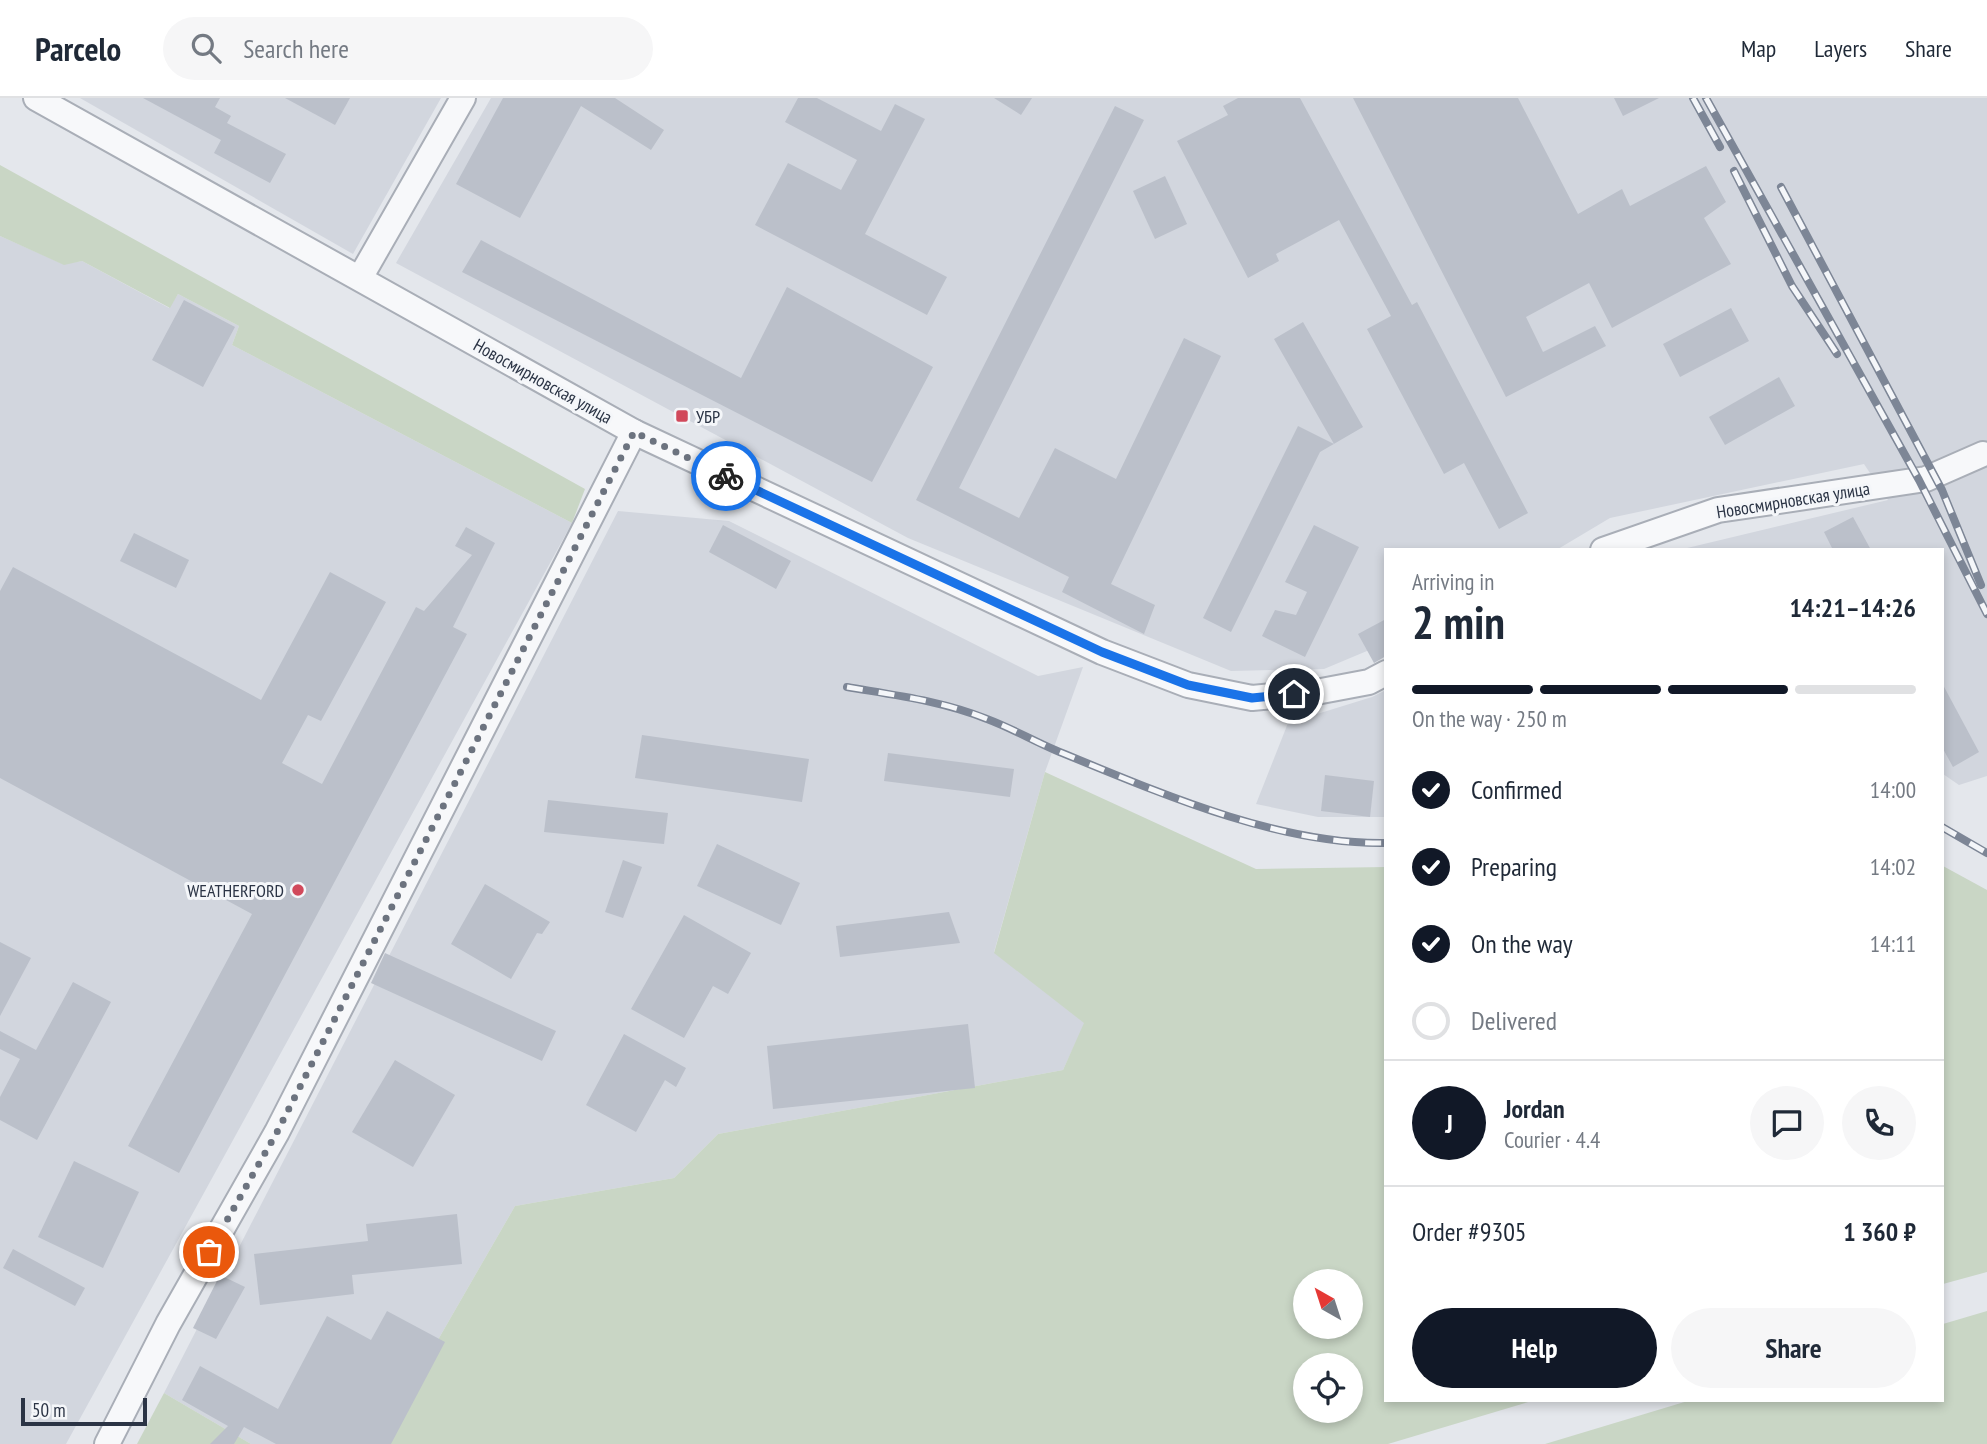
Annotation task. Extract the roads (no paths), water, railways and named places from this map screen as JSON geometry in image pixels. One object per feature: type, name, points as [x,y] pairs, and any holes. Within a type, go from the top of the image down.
[{"type":"street","name":"Новосмирновская улица","points":[[36,98],[634,432],[1102,652],[1188,685],[1252,698],[1316,692],[1369,682],[1384,674]]},
{"type":"street","points":[[360,278],[463,98]]},
{"type":"street","points":[[107,1444],[168,1324],[277,1132],[634,432]]},
{"type":"street","name":"Новосмирновская улица","points":[[1609,548],[1718,510],[1926,479],[1983,454]]},
{"type":"railway","points":[[1693,98],[1720,147]]},
{"type":"railway","points":[[1706,98],[1919,480],[1987,614]]},
{"type":"railway","points":[[1734,171],[1792,286],[1837,354]]},
{"type":"railway","points":[[1781,187],[1942,490],[1981,585]]},
{"type":"railway","points":[[847,687],[918,699],[970,713],[1134,782],[1217,813],[1302,835],[1384,843]]},
{"type":"railway","points":[[1944,828],[1987,853]]},
{"type":"place","name":"УБР","points":[[682,416]]},
{"type":"place","name":"WEATHERFORD","points":[[298,890]]}]
